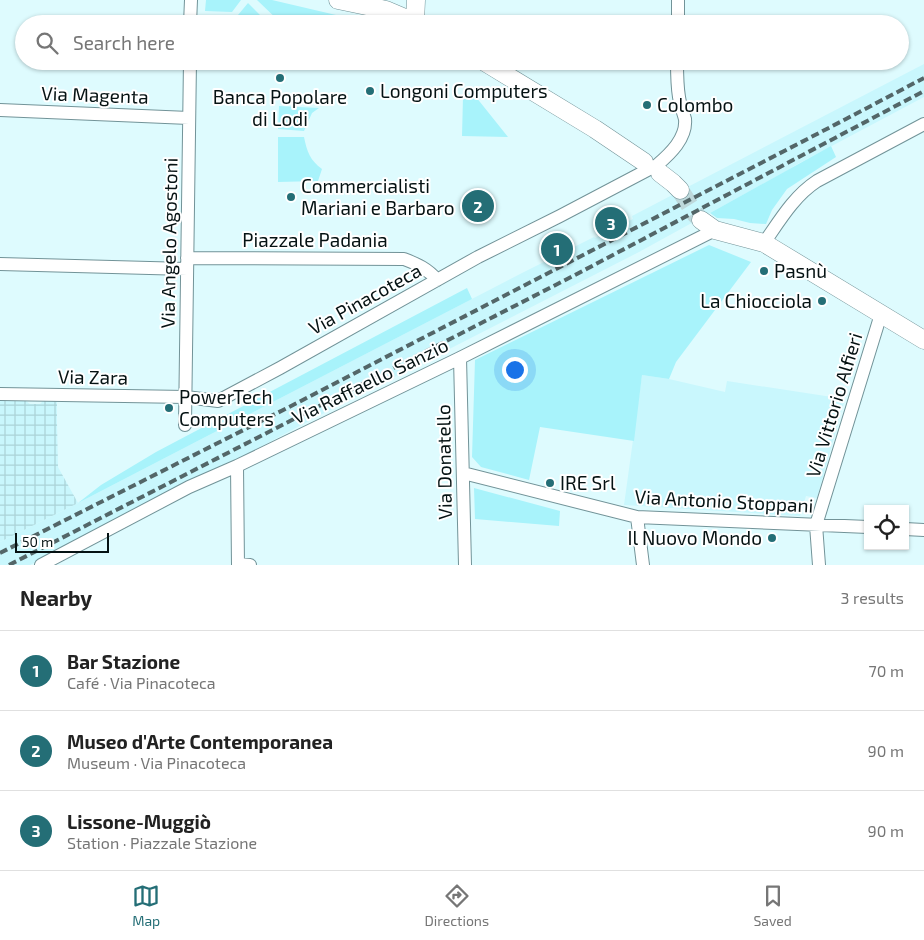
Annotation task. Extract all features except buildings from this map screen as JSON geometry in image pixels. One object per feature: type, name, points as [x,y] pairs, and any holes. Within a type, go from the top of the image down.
[{"type":"street","points":[[338,0],[386,10],[398,15]]},
{"type":"street","points":[[416,0],[417,15]]},
{"type":"street","points":[[678,0],[678,15]]},
{"type":"street","points":[[191,15],[192,2]]},
{"type":"street","name":"Via Angelo Agostoni","points":[[185,425],[190,70]]},
{"type":"street","points":[[498,70],[654,167],[680,190]]},
{"type":"street","name":"Via Pinacoteca","points":[[186,397],[218,401],[478,257],[654,167],[678,143],[684,131],[685,121],[679,93],[678,70]]},
{"type":"street","name":"Via Magenta","points":[[0,110],[189,118]]},
{"type":"street","points":[[764,242],[796,198],[806,188],[924,124]]},
{"type":"street","points":[[708,225],[764,242],[924,340]]},
{"type":"street","name":"Via Raffaello Sanzio","points":[[41,565],[189,487],[238,466],[460,358],[708,225]]},
{"type":"street","name":"Piazzale Padania","points":[[0,264],[404,259],[420,265],[437,280]]},
{"type":"street","name":"Via Vittorio Alfieri","points":[[819,565],[816,525],[881,314]]},
{"type":"street","name":"Via Donatello","points":[[460,358],[465,565]]},
{"type":"street","name":"Via Zara","points":[[0,394],[186,397]]},
{"type":"street","points":[[238,466],[242,565]]},
{"type":"street","name":"Via Antonio Stoppani","points":[[463,473],[637,517],[864,527]]},
{"type":"street","points":[[637,517],[643,565]]},
{"type":"street","points":[[909,529],[924,530]]},
{"type":"shaded area","points":[[206,0],[241,0],[232,12],[205,11]]},
{"type":"shaded area","points":[[257,0],[272,0],[336,15],[273,15]]},
{"type":"shaded area","points":[[248,3],[260,15],[238,15]]},
{"type":"shaded area","points":[[924,64],[924,97],[639,252],[30,565],[0,565],[0,542],[522,273],[633,219],[632,216]]},
{"type":"shaded area","points":[[469,93],[476,97],[508,137],[462,136],[463,97]]},
{"type":"shaded area","points":[[279,106],[319,108],[312,113],[304,131],[278,129]]},
{"type":"shaded area","points":[[278,137],[304,137],[310,155],[322,169],[318,181],[278,182]]},
{"type":"shaded area","points":[[831,146],[836,157],[787,189],[772,210],[766,224],[717,218],[710,213]]},
{"type":"shaded area","points":[[709,245],[751,262],[676,362],[669,379],[642,375],[634,441],[540,427],[529,480],[481,467],[472,457],[475,360]]},
{"type":"shaded area","points":[[467,288],[472,299],[78,503],[101,485],[156,452]]},
{"type":"shaded area","points":[[642,375],[725,392],[727,381],[845,399],[817,498],[806,496],[800,516],[624,505]]},
{"type":"shaded area","points":[[22,398],[30,404],[40,404],[44,400],[57,400],[58,467],[78,503],[0,542],[0,399]]},
{"type":"shaded area","points":[[474,488],[560,511],[559,526],[475,519]]},
{"type":"tunnel","points":[[680,190],[701,220]]},
{"type":"railway","points":[[0,553],[297,403],[924,78]]},
{"type":"railway","points":[[9,565],[575,275],[924,91]]},
{"type":"place","name":"Banca Popolare di Lodi","points":[[280,78]]},
{"type":"place","name":"Longoni Computers","points":[[370,91]]},
{"type":"place","name":"Colombo","points":[[647,105]]},
{"type":"place","name":"Commercialisti Mariani e Barbaro","points":[[291,197]]},
{"type":"place","name":"Museo d'Arte Contemporanea","points":[[478,206]]},
{"type":"place","name":"Lissone-Muggiò","points":[[611,223]]},
{"type":"place","name":"Bar Stazione","points":[[557,249]]},
{"type":"place","name":"Pasnù","points":[[764,271]]},
{"type":"place","name":"La Chiocciola","points":[[822,301]]},
{"type":"place","name":"PowerTech Computers","points":[[169,408]]},
{"type":"place","name":"IRE Srl","points":[[550,483]]},
{"type":"place","name":"Il Nuovo Mondo","points":[[772,538]]}]
